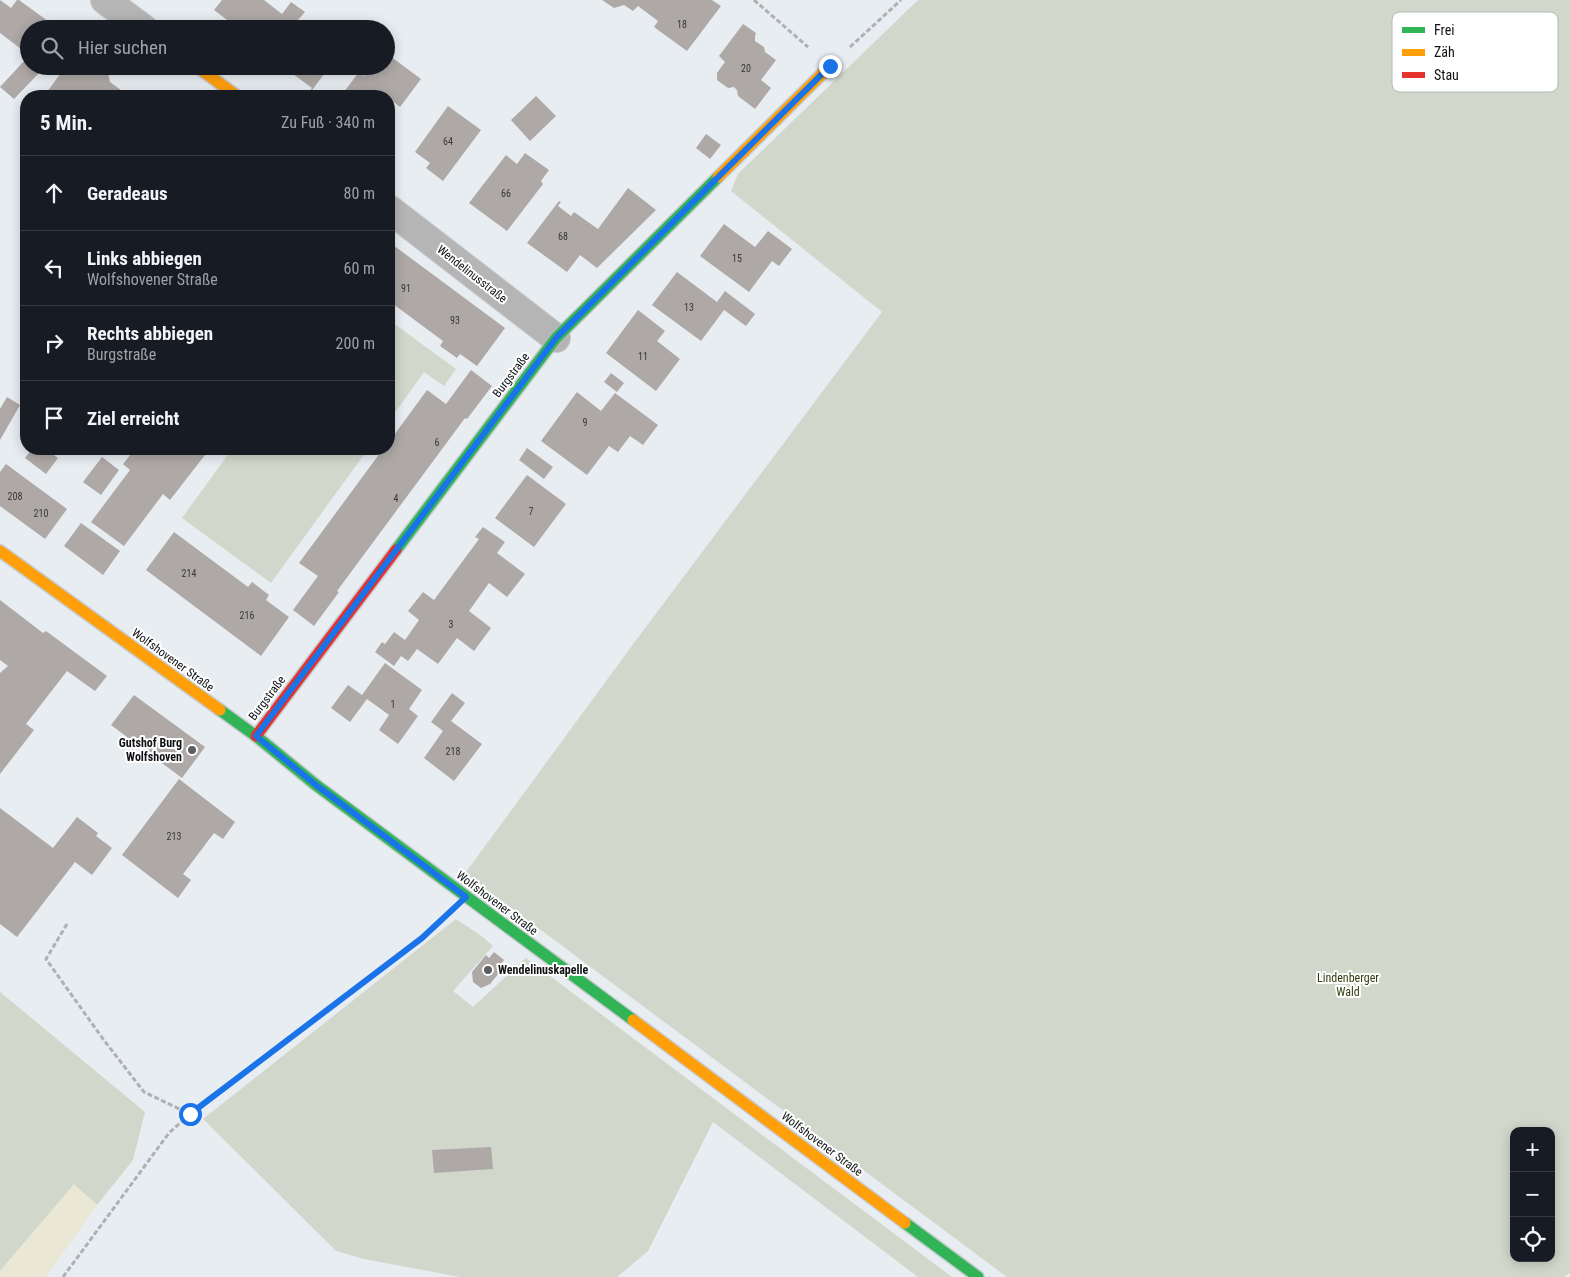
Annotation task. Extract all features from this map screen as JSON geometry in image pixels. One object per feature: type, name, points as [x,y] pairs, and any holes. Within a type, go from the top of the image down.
[{"type":"street","points":[[105,0],[132,20]]},
{"type":"street","name":"Burgstraße","points":[[256,736],[556,338],[830,66]]},
{"type":"street","points":[[209,75],[230,90]]},
{"type":"street","name":"Wendelinusstraße","points":[[395,214],[556,338]]},
{"type":"street","name":"Wolfshovener Straße","points":[[0,551],[256,736],[316,785],[978,1277]]},
{"type":"path","points":[[754,0],[830,66]]},
{"type":"path","points":[[871,28],[901,0]]},
{"type":"path","points":[[63,1277],[169,1134],[190,1114],[422,938],[466,897]]},
{"type":"path","points":[[67,924],[46,959],[103,1039],[144,1092],[190,1114]]},
{"type":"green space","name":"Lindenberger Wald","points":[[918,0],[1570,0],[1570,1273],[1563,1277],[1007,1277],[483,887],[463,876],[628,651],[882,312],[731,191],[738,174]]},
{"type":"green space","points":[[395,324],[456,369],[444,386],[424,372],[395,413]]},
{"type":"green space","points":[[228,455],[364,455],[271,583],[182,518]]},
{"type":"green space","points":[[456,919],[493,946],[453,991],[473,1007],[526,958],[952,1277],[918,1277],[713,1122],[648,1251],[617,1277],[460,1277],[364,1259],[336,1251],[203,1119]]},
{"type":"green space","points":[[0,992],[145,1112],[133,1160],[97,1205],[74,1185],[0,1271]]},
{"type":"sand","points":[[74,1184],[97,1205],[46,1277],[0,1277],[0,1271]]},
{"type":"building","points":[[0,0],[11,8],[19,0],[46,20],[20,20],[20,48],[0,33]]},
{"type":"building","points":[[222,0],[264,0],[282,14],[291,2],[305,12],[298,20],[227,20],[214,10]]},
{"type":"building","points":[[602,0],[712,0],[721,6],[687,51],[654,27],[658,21],[638,6],[633,11],[624,5],[614,8]]},
{"type":"building","points":[[743,24],[756,33],[755,41],[764,47],[765,52],[776,60],[761,80],[771,88],[755,109],[738,96],[737,90],[734,87],[728,88],[717,80],[717,73],[725,62],[719,56]]},
{"type":"building","points":[[395,60],[421,79],[400,107],[395,103],[395,90],[346,90],[357,75],[395,75]]},
{"type":"building","points":[[20,65],[20,75],[37,75],[23,90],[20,90],[20,93],[14,99],[0,87]]},
{"type":"building","points":[[59,75],[108,75],[110,82],[121,90],[48,90]]},
{"type":"building","points":[[294,75],[323,75],[310,90],[312,88]]},
{"type":"building","points":[[536,96],[556,116],[530,141],[511,120]]},
{"type":"building","points":[[448,106],[481,130],[443,181],[426,168],[430,163],[415,152]]},
{"type":"building","points":[[706,134],[721,145],[710,159],[696,148]]},
{"type":"building","points":[[525,153],[549,170],[541,181],[543,184],[507,231],[469,203],[506,155],[517,164]]},
{"type":"building","points":[[628,188],[656,210],[597,268],[580,255],[567,272],[527,243],[559,201],[561,202],[558,206],[571,216],[574,212],[598,229]]},
{"type":"building","points":[[724,224],[755,247],[768,231],[792,249],[779,266],[772,261],[749,292],[700,256]]},
{"type":"building","points":[[395,246],[505,328],[477,366],[460,354],[457,358],[440,346],[443,341],[395,305]]},
{"type":"building","points":[[677,272],[717,302],[725,291],[755,314],[746,326],[724,310],[701,341],[652,305]]},
{"type":"building","points":[[638,310],[665,331],[657,341],[680,359],[656,391],[606,353]]},
{"type":"building","points":[[471,370],[492,386],[467,419],[465,418],[337,591],[339,592],[314,626],[293,610],[318,576],[299,563],[379,455],[395,455],[395,434],[427,390],[446,404]]},
{"type":"building","points":[[611,373],[624,383],[617,392],[604,382]]},
{"type":"building","points":[[577,392],[601,411],[615,393],[658,425],[643,445],[630,436],[618,452],[609,446],[587,475],[541,441]]},
{"type":"building","points":[[7,397],[20,405],[0,440],[0,409]]},
{"type":"building","points":[[527,448],[553,467],[544,479],[519,460]]},
{"type":"building","points":[[27,455],[54,455],[58,458],[46,474],[25,458]]},
{"type":"building","points":[[130,455],[205,455],[170,500],[163,494],[124,546],[91,522],[130,470],[123,464]]},
{"type":"building","points":[[102,457],[119,470],[101,495],[83,482]]},
{"type":"building","points":[[6,464],[67,509],[45,539],[0,506],[0,472]]},
{"type":"building","points":[[527,475],[566,504],[534,547],[495,518]]},
{"type":"building","points":[[81,523],[120,551],[103,575],[64,546]]},
{"type":"building","points":[[483,527],[505,542],[497,553],[525,574],[507,597],[489,583],[469,611],[491,628],[474,651],[457,638],[438,664],[417,649],[408,661],[401,656],[394,666],[375,652],[382,642],[385,644],[394,632],[405,640],[419,620],[408,611],[423,592],[434,600],[479,539],[475,537]]},
{"type":"building","points":[[174,532],[248,587],[252,582],[269,595],[266,600],[289,617],[261,656],[146,570]]},
{"type":"building","points":[[0,600],[43,633],[46,631],[107,676],[95,691],[67,671],[26,724],[34,730],[0,774],[0,673],[8,666],[0,660]]},
{"type":"building","points":[[385,663],[422,690],[409,709],[418,716],[398,744],[379,730],[389,715],[367,699],[350,722],[331,708],[348,685],[362,695]]},
{"type":"building","points":[[452,693],[465,703],[451,721],[482,744],[454,781],[424,758],[443,731],[431,722]]},
{"type":"building","points":[[134,695],[205,747],[182,778],[111,725]]},
{"type":"building","points":[[179,779],[235,822],[223,839],[214,833],[183,874],[191,880],[178,898],[122,855]]},
{"type":"building","points":[[0,808],[53,848],[77,817],[98,833],[96,836],[112,848],[92,875],[75,862],[17,937],[0,924]]},
{"type":"building","name":"Wendelinuskapelle","points":[[494,952],[504,960],[500,965],[503,968],[490,984],[481,988],[473,982],[472,972],[486,955],[489,958]]},
{"type":"building","points":[[491,1147],[493,1169],[434,1173],[432,1150]]},
{"type":"traffic: fast","points":[[396,550],[556,338],[718,177]]},
{"type":"traffic: fast","points":[[220,710],[256,736],[316,785],[633,1020]]},
{"type":"traffic: fast","points":[[905,1223],[978,1277]]},
{"type":"traffic: slow","points":[[718,177],[830,66]]},
{"type":"traffic: slow","points":[[208,75],[229,90]]},
{"type":"traffic: slow","points":[[0,551],[220,710]]},
{"type":"traffic: slow","points":[[633,1020],[905,1223]]},
{"type":"traffic: jam","points":[[256,736],[396,550]]},
{"type":"place","name":"Gutshof Burg Wolfshoven","points":[[192,750]]},
{"type":"place","name":"Wendelinuskapelle","points":[[488,970]]},
{"type":"route","points":[[190,1114],[422,938],[466,897],[316,785],[256,736],[556,338],[830,66]]}]
